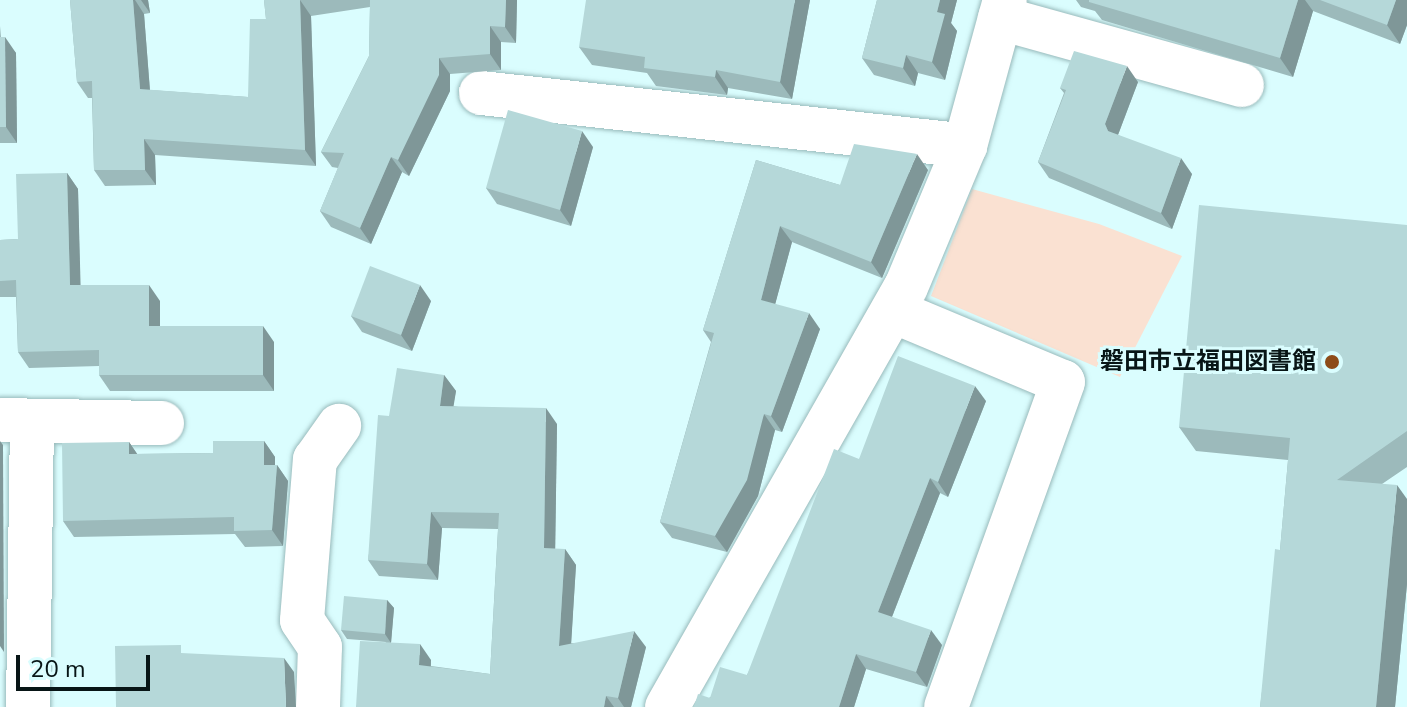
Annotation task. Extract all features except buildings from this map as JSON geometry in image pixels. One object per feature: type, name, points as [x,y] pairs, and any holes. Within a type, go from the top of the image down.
[{"type":"street","points":[[667,707],[893,311],[965,146],[1002,9],[1242,85]]},
{"type":"street","points":[[481,93],[965,146]]},
{"type":"street","points":[[893,311],[1063,382],[946,707]]},
{"type":"street","points":[[28,707],[16,420],[162,423]]},
{"type":"street","points":[[318,707],[320,647],[302,620],[315,460],[339,426]]},
{"type":"shaded area","points":[[972,189],[1099,224],[1182,256],[1120,377],[931,296]]},
{"type":"place","name":"磐田市立福田図書館","points":[[1332,362]]}]
